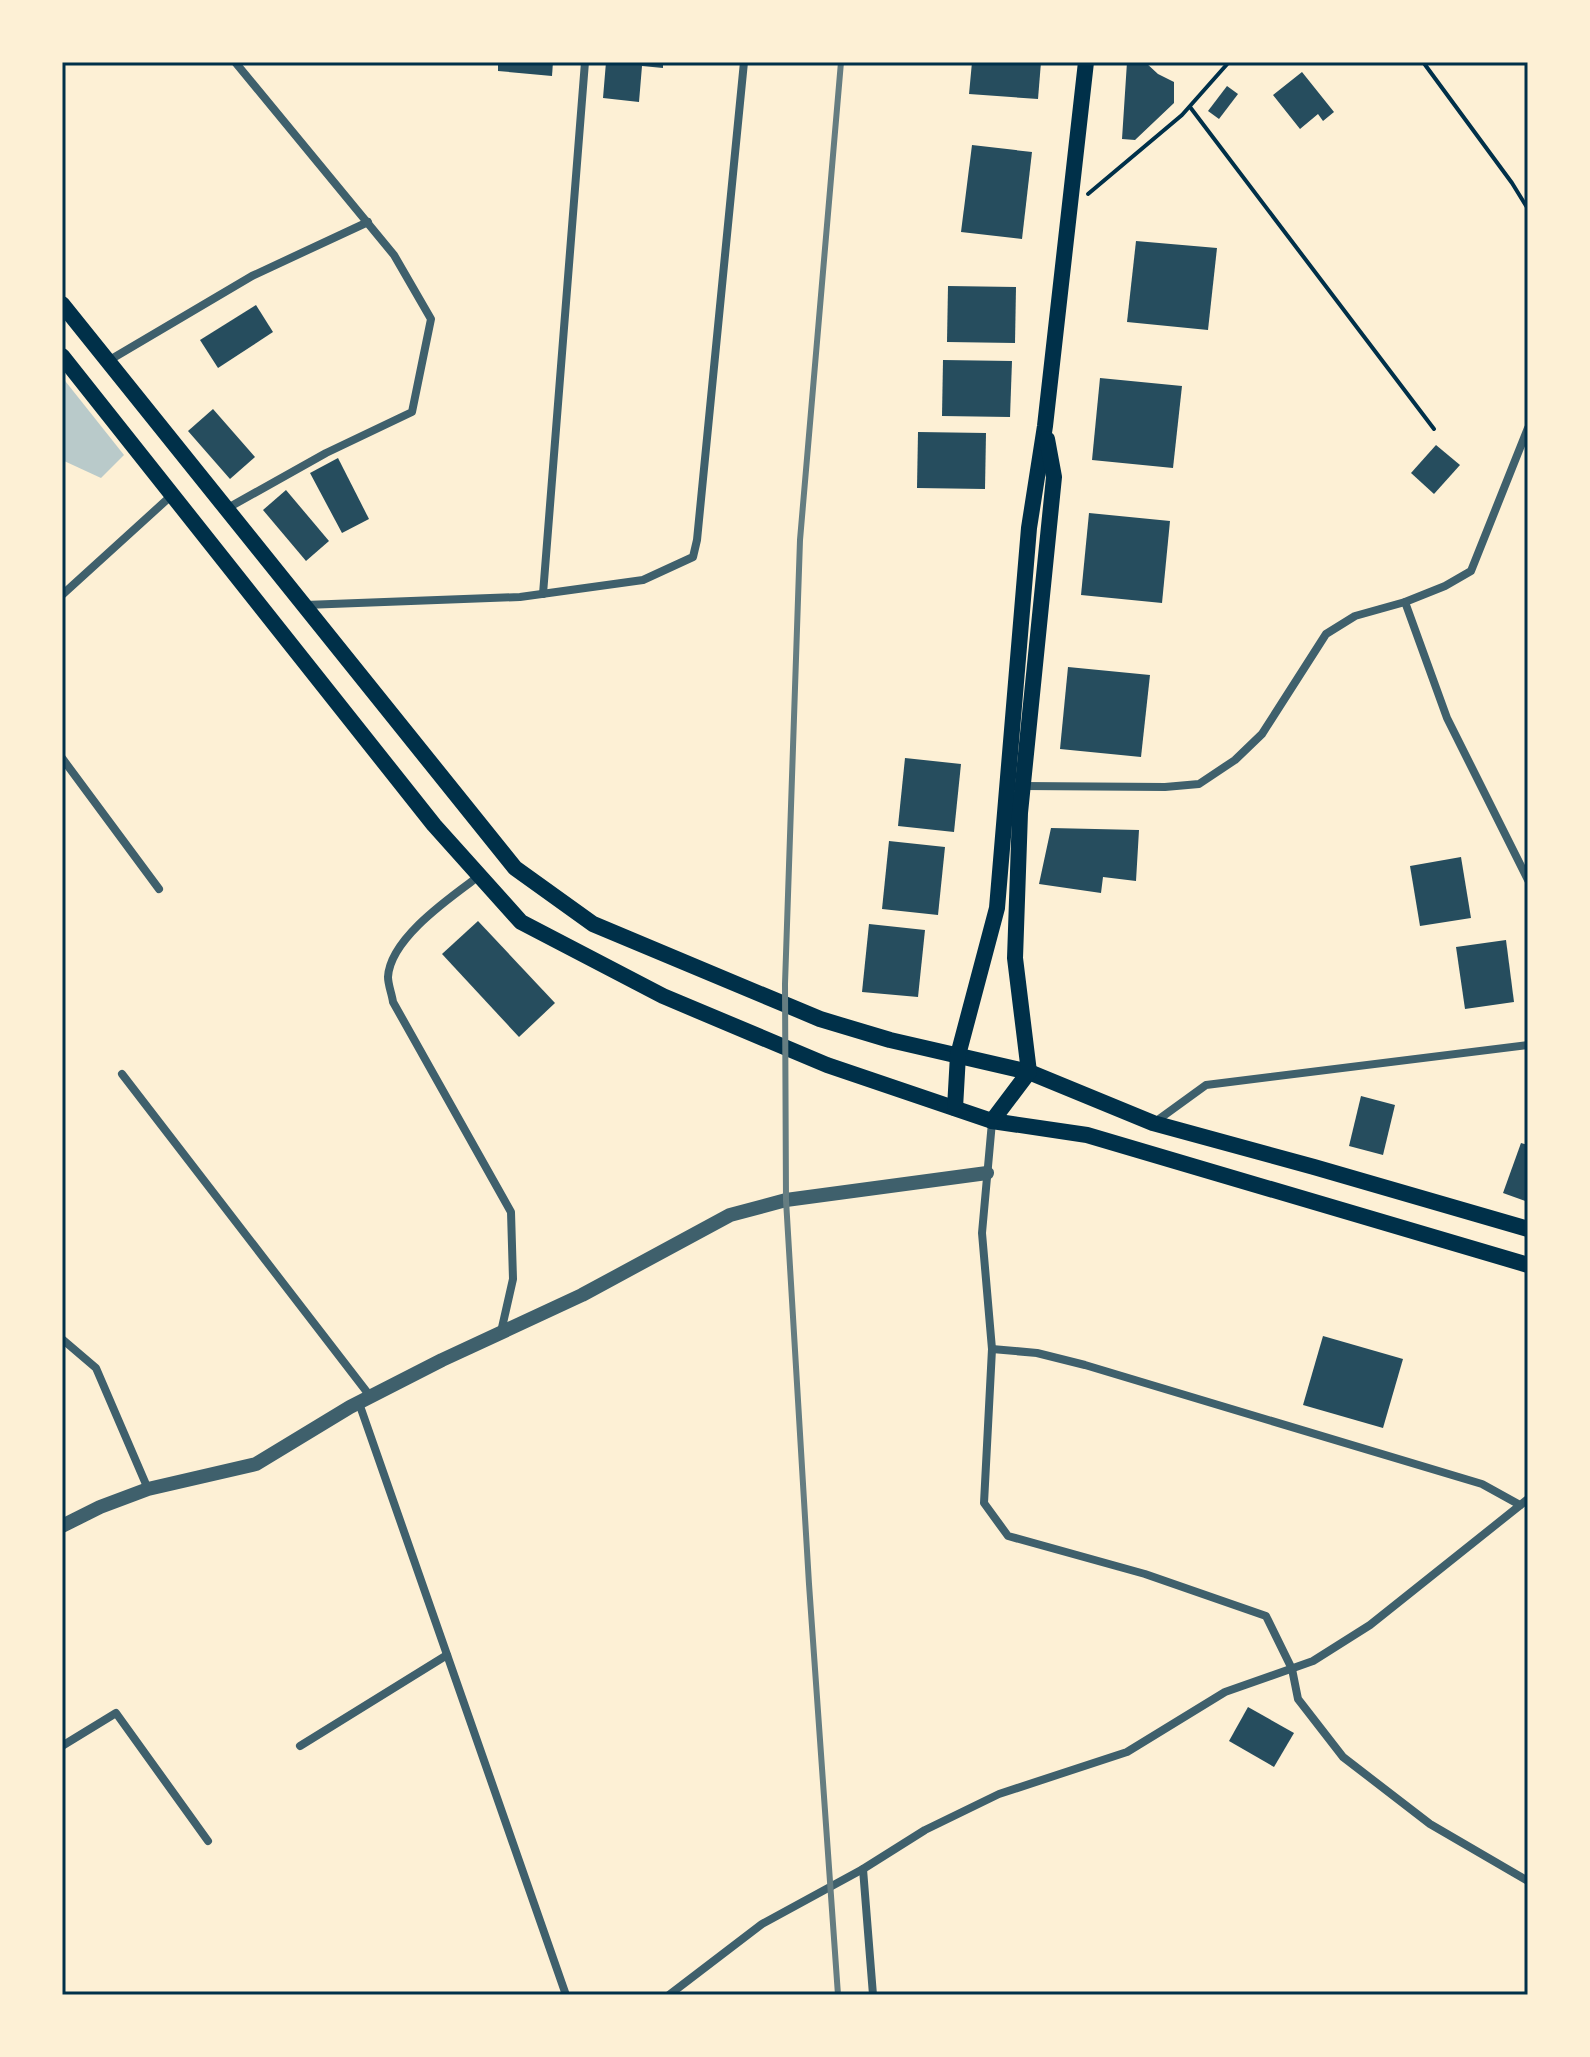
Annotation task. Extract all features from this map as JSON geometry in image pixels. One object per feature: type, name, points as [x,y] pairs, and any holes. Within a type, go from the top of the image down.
[{"type":"main road","points":[[955,1108],[958,1055],[997,908],[1029,528],[1045,426],[1086,62]]},
{"type":"main road","points":[[62,304],[515,868],[593,924],[820,1019],[890,1040],[1029,1072],[1153,1123],[1528,1229]]},
{"type":"main road","points":[[62,356],[434,825],[521,922],[663,996],[827,1065],[992,1121],[1087,1135],[1528,1265]]},
{"type":"main road","points":[[992,1121],[1029,1072],[1015,958],[1023,786],[1054,477],[1045,426]]},
{"type":"street","points":[[226,509],[326,453],[412,412],[431,319],[394,255],[235,62]]},
{"type":"street","points":[[543,594],[585,62]]},
{"type":"street","points":[[302,605],[520,597],[643,580],[693,557],[744,62]]},
{"type":"street","points":[[107,361],[252,276],[368,222]]},
{"type":"street","points":[[1023,786],[1165,787],[1199,784],[1235,760],[1262,734],[1326,634],[1355,616],[1405,602],[1445,586],[1471,571],[1527,431]]},
{"type":"street","points":[[62,595],[172,495]]},
{"type":"street","points":[[1405,602],[1447,718],[1528,880]]},
{"type":"street","points":[[62,758],[159,889]]},
{"type":"street","points":[[479,876],[422,920],[399,949],[388,976],[393,1002],[511,1212],[513,1279],[501,1333]]},
{"type":"street","points":[[1153,1123],[1206,1085],[1528,1045]]},
{"type":"street","points":[[122,1074],[364,1400],[447,1655],[566,1995]]},
{"type":"street","points":[[992,1121],[982,1233],[992,1349],[984,1503],[1008,1536],[1145,1574],[1266,1616],[1292,1669],[1298,1699],[1343,1757],[1430,1824],[1528,1881]]},
{"type":"street","points":[[62,1526],[100,1507],[148,1489],[256,1464],[364,1400],[582,1295],[730,1215],[786,1200],[987,1173]]},
{"type":"street","points":[[62,1339],[96,1368],[148,1489]]},
{"type":"street","points":[[669,1995],[762,1924],[863,1869],[925,1830],[999,1794],[1127,1752],[1225,1692],[1313,1661],[1370,1625],[1524,1502],[1482,1484],[1115,1374],[1037,1353],[992,1349]]},
{"type":"street","points":[[300,1746],[447,1655]]},
{"type":"street","points":[[62,1746],[116,1713],[208,1841]]},
{"type":"street","points":[[863,1869],[873,1995]]},
{"type":"path","points":[[1069,209],[1190,107],[1229,62]]},
{"type":"path","points":[[1423,62],[1528,209]]},
{"type":"path","points":[[1190,107],[1434,429]]},
{"type":"shaded area","points":[[62,377],[124,455],[101,478],[62,460]]},
{"type":"building","points":[[498,62],[553,62],[552,76],[498,71]]},
{"type":"building","points":[[606,62],[663,62],[663,68],[642,66],[639,102],[603,98]]},
{"type":"building","points":[[972,62],[1041,62],[1038,99],[969,94]]},
{"type":"building","points":[[1127,62],[1145,62],[1158,74],[1174,82],[1174,103],[1135,140],[1122,139]]},
{"type":"building","points":[[1302,72],[1334,112],[1323,121],[1318,114],[1300,129],[1273,95]]},
{"type":"building","points":[[1227,86],[1238,94],[1219,119],[1208,111]]},
{"type":"building","points":[[972,145],[1032,152],[1022,239],[961,232]]},
{"type":"building","points":[[1136,241],[1217,248],[1208,330],[1127,322]]},
{"type":"building","points":[[948,286],[1016,287],[1015,343],[947,342]]},
{"type":"building","points":[[256,305],[273,332],[218,368],[200,340]]},
{"type":"building","points":[[943,360],[1012,361],[1010,417],[942,416]]},
{"type":"building","points":[[1100,378],[1182,386],[1173,468],[1092,460]]},
{"type":"building","points":[[213,409],[255,457],[230,479],[188,431]]},
{"type":"building","points":[[918,432],[986,433],[985,489],[917,488]]},
{"type":"building","points":[[1436,445],[1460,465],[1434,494],[1411,473]]},
{"type":"building","points":[[338,458],[369,519],[342,533],[310,473]]},
{"type":"building","points":[[286,490],[329,541],[306,561],[263,510]]},
{"type":"building","points":[[1089,513],[1170,521],[1162,603],[1081,595]]},
{"type":"building","points":[[1068,667],[1150,675],[1141,757],[1060,749]]},
{"type":"building","points":[[905,758],[961,764],[954,832],[898,826]]},
{"type":"building","points":[[1051,828],[1139,830],[1136,881],[1103,877],[1101,893],[1039,884]]},
{"type":"building","points":[[889,841],[945,847],[938,915],[882,909]]},
{"type":"building","points":[[1461,857],[1471,918],[1420,926],[1410,866]]},
{"type":"building","points":[[478,921],[555,1003],[519,1037],[442,954]]},
{"type":"building","points":[[869,924],[925,930],[918,997],[862,992]]},
{"type":"building","points":[[1506,940],[1514,1002],[1465,1009],[1456,947]]},
{"type":"building","points":[[1361,1096],[1395,1105],[1383,1155],[1349,1146]]},
{"type":"building","points":[[1521,1143],[1528,1145],[1528,1202],[1503,1193]]},
{"type":"building","points":[[1323,1336],[1403,1359],[1383,1428],[1303,1405]]},
{"type":"building","points":[[1248,1707],[1294,1733],[1274,1767],[1229,1741]]},
{"type":"railway","points":[[838,1995],[786,1200],[785,984],[800,540],[841,62]]}]
